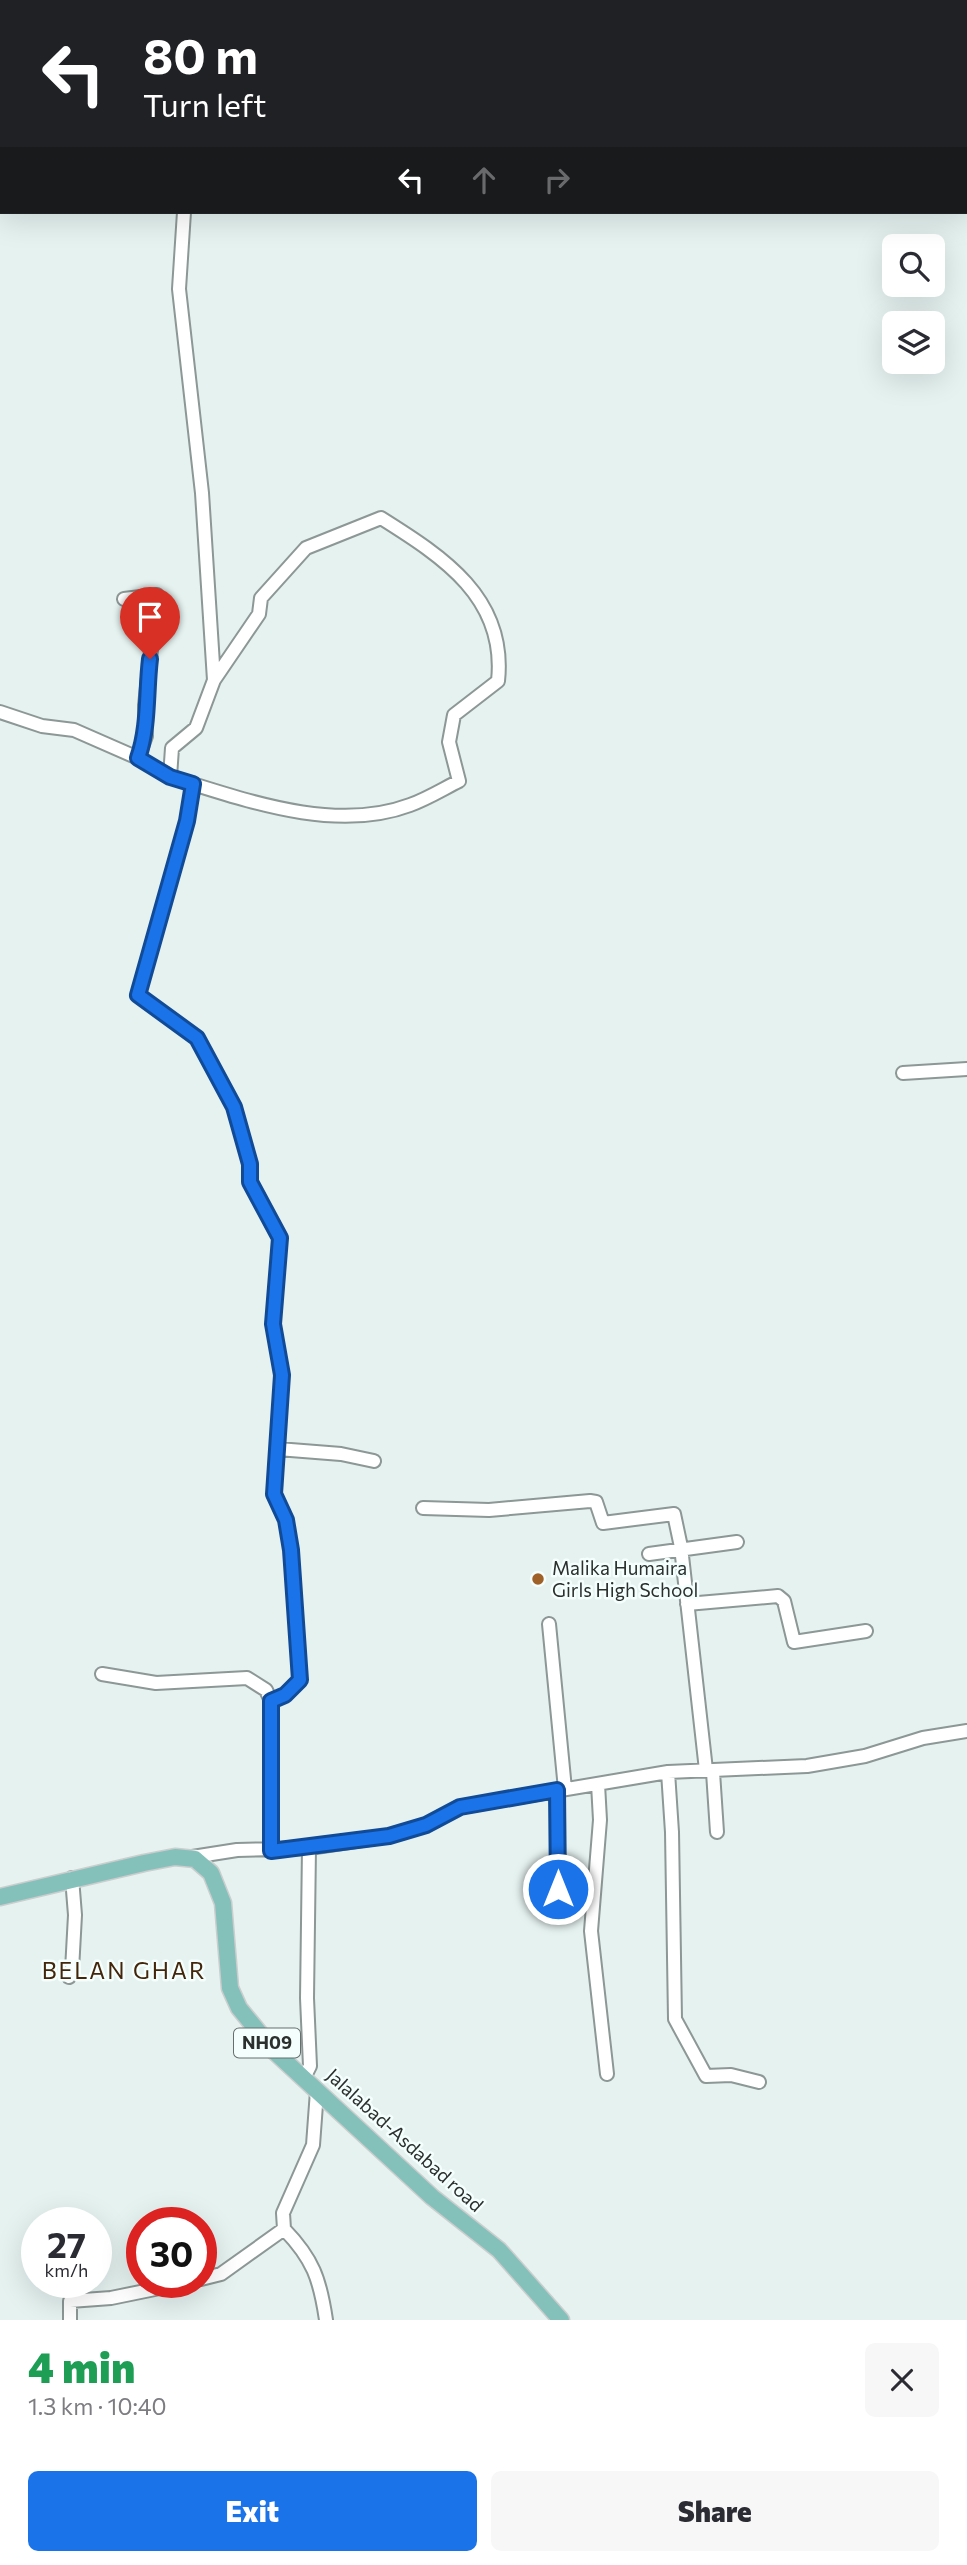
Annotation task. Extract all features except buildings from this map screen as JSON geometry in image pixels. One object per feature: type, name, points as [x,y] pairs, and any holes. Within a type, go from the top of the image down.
[{"type":"main road","points":[[0,1897],[72,1878],[175,1857],[186,1858]]},
{"type":"main road","name":"Jalalabad-Asdabad road","points":[[186,1858],[195,1859],[211,1872],[223,1903],[230,1988],[239,2008],[275,2052],[432,2197],[499,2250],[561,2320]]},
{"type":"street","points":[[184,214],[179,289],[202,493],[214,680]]},
{"type":"street","points":[[0,712],[42,726],[74,730],[138,758],[170,777],[239,798],[340,818],[410,806],[458,781],[449,742],[454,715],[498,681],[500,655],[494,625],[471,589],[435,552],[381,518],[306,548],[261,598],[258,614],[214,680],[196,728],[172,748],[170,777]]},
{"type":"street","points":[[124,599],[157,595],[145,705],[146,736],[138,758]]},
{"type":"street","points":[[193,784],[184,835],[138,995],[197,1038],[234,1107],[250,1164],[250,1182],[280,1238],[273,1324],[282,1375],[274,1494],[286,1520],[291,1550],[300,1680],[285,1695],[271,1701]]},
{"type":"street","points":[[903,1073],[967,1069]]},
{"type":"street","points":[[278,1449],[341,1454],[374,1461]]},
{"type":"street","points":[[423,1508],[489,1510],[596,1502],[603,1523],[674,1514],[681,1547],[717,1832]]},
{"type":"street","points":[[649,1554],[681,1547],[737,1542]]},
{"type":"street","points":[[688,1604],[778,1596],[784,1601],[794,1642],[866,1631]]},
{"type":"street","points":[[549,1624],[561,1790],[558,1914]]},
{"type":"street","points":[[102,1674],[156,1683],[247,1678],[266,1690],[271,1701],[271,1851]]},
{"type":"street","points":[[186,1858],[237,1850],[309,1848],[401,1832],[426,1825],[460,1807],[668,1773],[807,1766],[967,1731]]},
{"type":"street","points":[[668,1773],[673,1832],[675,2019],[706,2076],[731,2076],[759,2082]]},
{"type":"street","points":[[598,1784],[600,1820],[591,1931],[607,2074]]},
{"type":"street","points":[[304,2078],[310,2066],[307,1998],[309,1848]]},
{"type":"street","points":[[69,1977],[75,1915],[72,1878]]},
{"type":"street","points":[[317,2091],[313,2145],[283,2213],[284,2229],[309,2256],[321,2289],[326,2320]]},
{"type":"street","points":[[217,2275],[284,2229]]},
{"type":"street","points":[[70,2320],[70,2301],[126,2295]]},
{"type":"place","name":"Malika Humaira Girls High School","points":[[538,1579]]},
{"type":"district","name":"BELAN GHAR","points":[[124,1971]]},
{"type":"route","points":[[150,659],[145,705],[146,736],[138,758],[170,777],[193,784],[187,821],[159,930],[138,995],[197,1038],[234,1107],[250,1164],[250,1182],[280,1238],[273,1324],[282,1375],[274,1494],[286,1520],[291,1550],[300,1680],[285,1695],[271,1701],[271,1851],[389,1836],[426,1825],[460,1807],[557,1790],[558,1889]]}]
